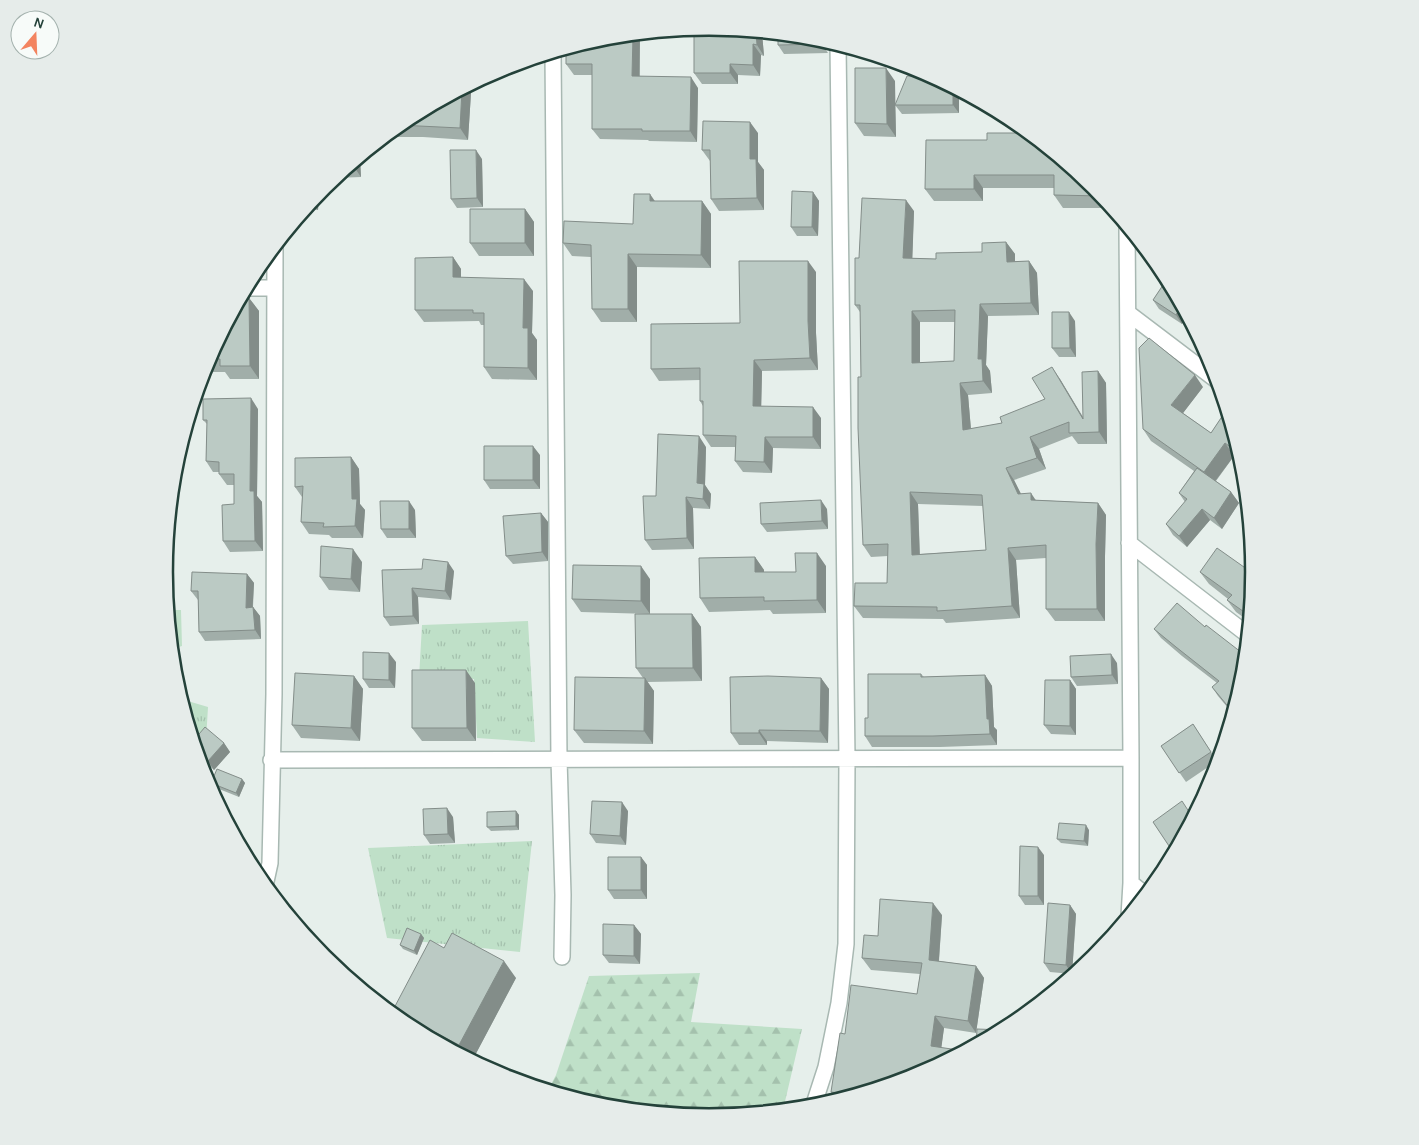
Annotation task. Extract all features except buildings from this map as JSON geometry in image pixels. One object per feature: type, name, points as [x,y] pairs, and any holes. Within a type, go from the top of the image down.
[{"type":"street","points":[[817,1097],[826,1067],[839,1003],[846,944],[847,759],[838,53]]},
{"type":"street","points":[[553,60],[559,759],[564,895],[562,957]]},
{"type":"street","points":[[1127,236],[1131,758],[1130,906]]},
{"type":"street","points":[[267,875],[270,863],[274,685],[275,259]]},
{"type":"street","points":[[255,288],[275,288]]},
{"type":"street","points":[[1128,313],[1208,374]]},
{"type":"street","points":[[1129,543],[1242,631]]},
{"type":"street","points":[[272,760],[1131,758]]},
{"type":"street","points":[[1131,883],[1141,891]]},
{"type":"green space","points":[[174,610],[181,610],[182,646],[179,647]]},
{"type":"green space","points":[[528,621],[535,742],[477,738],[474,679],[419,678],[422,625]]},
{"type":"green space","points":[[190,702],[208,707],[205,754]]},
{"type":"green space","points":[[532,841],[520,952],[387,938],[368,848]]},
{"type":"green space","points":[[700,973],[691,1022],[802,1029],[785,1103],[745,1108],[674,1108],[605,1098],[551,1084],[556,1075],[589,976]]}]
